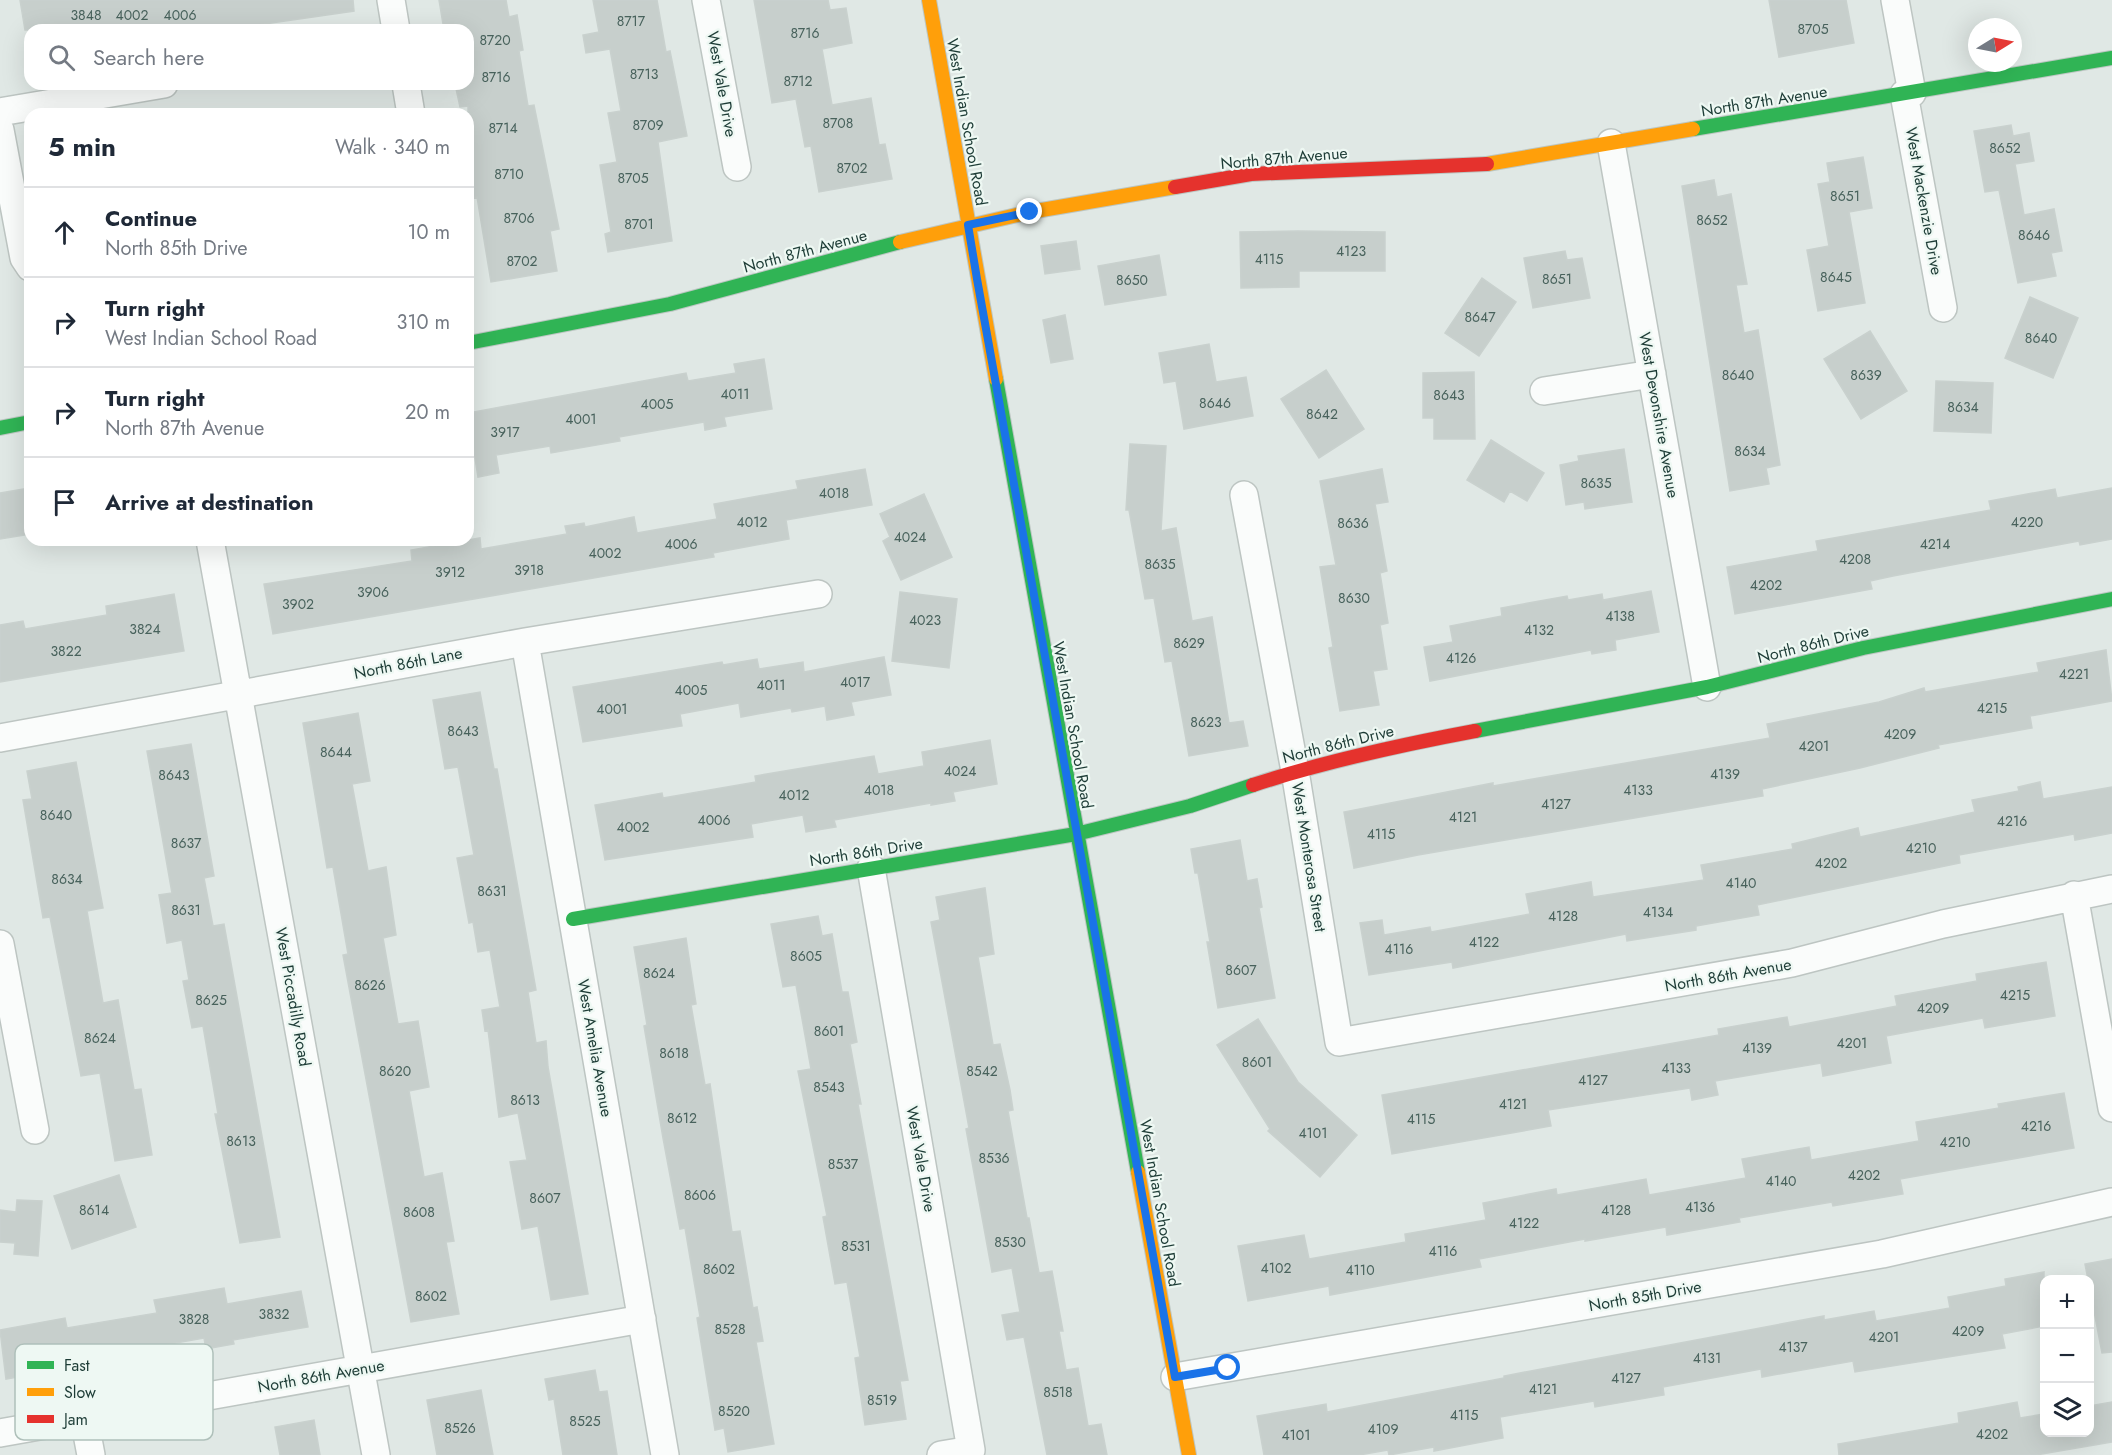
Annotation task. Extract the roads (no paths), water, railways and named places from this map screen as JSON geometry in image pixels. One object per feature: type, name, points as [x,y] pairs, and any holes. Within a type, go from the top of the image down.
[{"type":"street","points":[[391,0],[395,24]]},
{"type":"street","name":"West Vale Drive","points":[[706,0],[737,167]]},
{"type":"street","name":"West Indian School Road","points":[[929,0],[1076,834],[1189,1455]]},
{"type":"street","name":"West Mackenzie Drive","points":[[1895,0],[1943,308]]},
{"type":"street","name":"North 87th Avenue","points":[[474,343],[670,304],[968,225],[1251,174],[1472,166],[2112,58]]},
{"type":"street","points":[[0,112],[129,90]]},
{"type":"street","points":[[407,90],[410,108]]},
{"type":"street","points":[[0,130],[24,258]]},
{"type":"street","name":"West Devonshire Avenue","points":[[1611,143],[1707,687]]},
{"type":"street","points":[[1544,392],[1652,374]]},
{"type":"street","points":[[0,428],[24,423]]},
{"type":"street","name":"West Monterosa Street","points":[[1244,495],[1295,771],[1339,1042]]},
{"type":"street","name":"West Piccadilly Road","points":[[211,546],[376,1455]]},
{"type":"street","name":"North 86th Lane","points":[[0,738],[525,642],[818,594]]},
{"type":"street","name":"North 86th Drive","points":[[573,919],[1076,834],[1190,806],[1295,771],[1397,746],[1707,687],[1863,648],[2112,599]]},
{"type":"street","name":"West Amelia Avenue","points":[[525,642],[665,1455]]},
{"type":"street","name":"West Vale Drive","points":[[871,867],[971,1450],[941,1455]]},
{"type":"street","name":"North 86th Avenue","points":[[1339,1042],[1792,963],[1943,924],[2074,895],[2112,889]]},
{"type":"street","points":[[2074,895],[2112,1108]]},
{"type":"street","points":[[0,944],[36,1131]]},
{"type":"street","name":"North 85th Drive","points":[[1175,1377],[1882,1254],[2112,1202]]},
{"type":"street","name":"North 86th Avenue","points":[[213,1395],[642,1319]]},
{"type":"street","name":"North 86th Avenue","points":[[0,1433],[15,1430]]},
{"type":"street","points":[[88,1440],[91,1455]]}]
